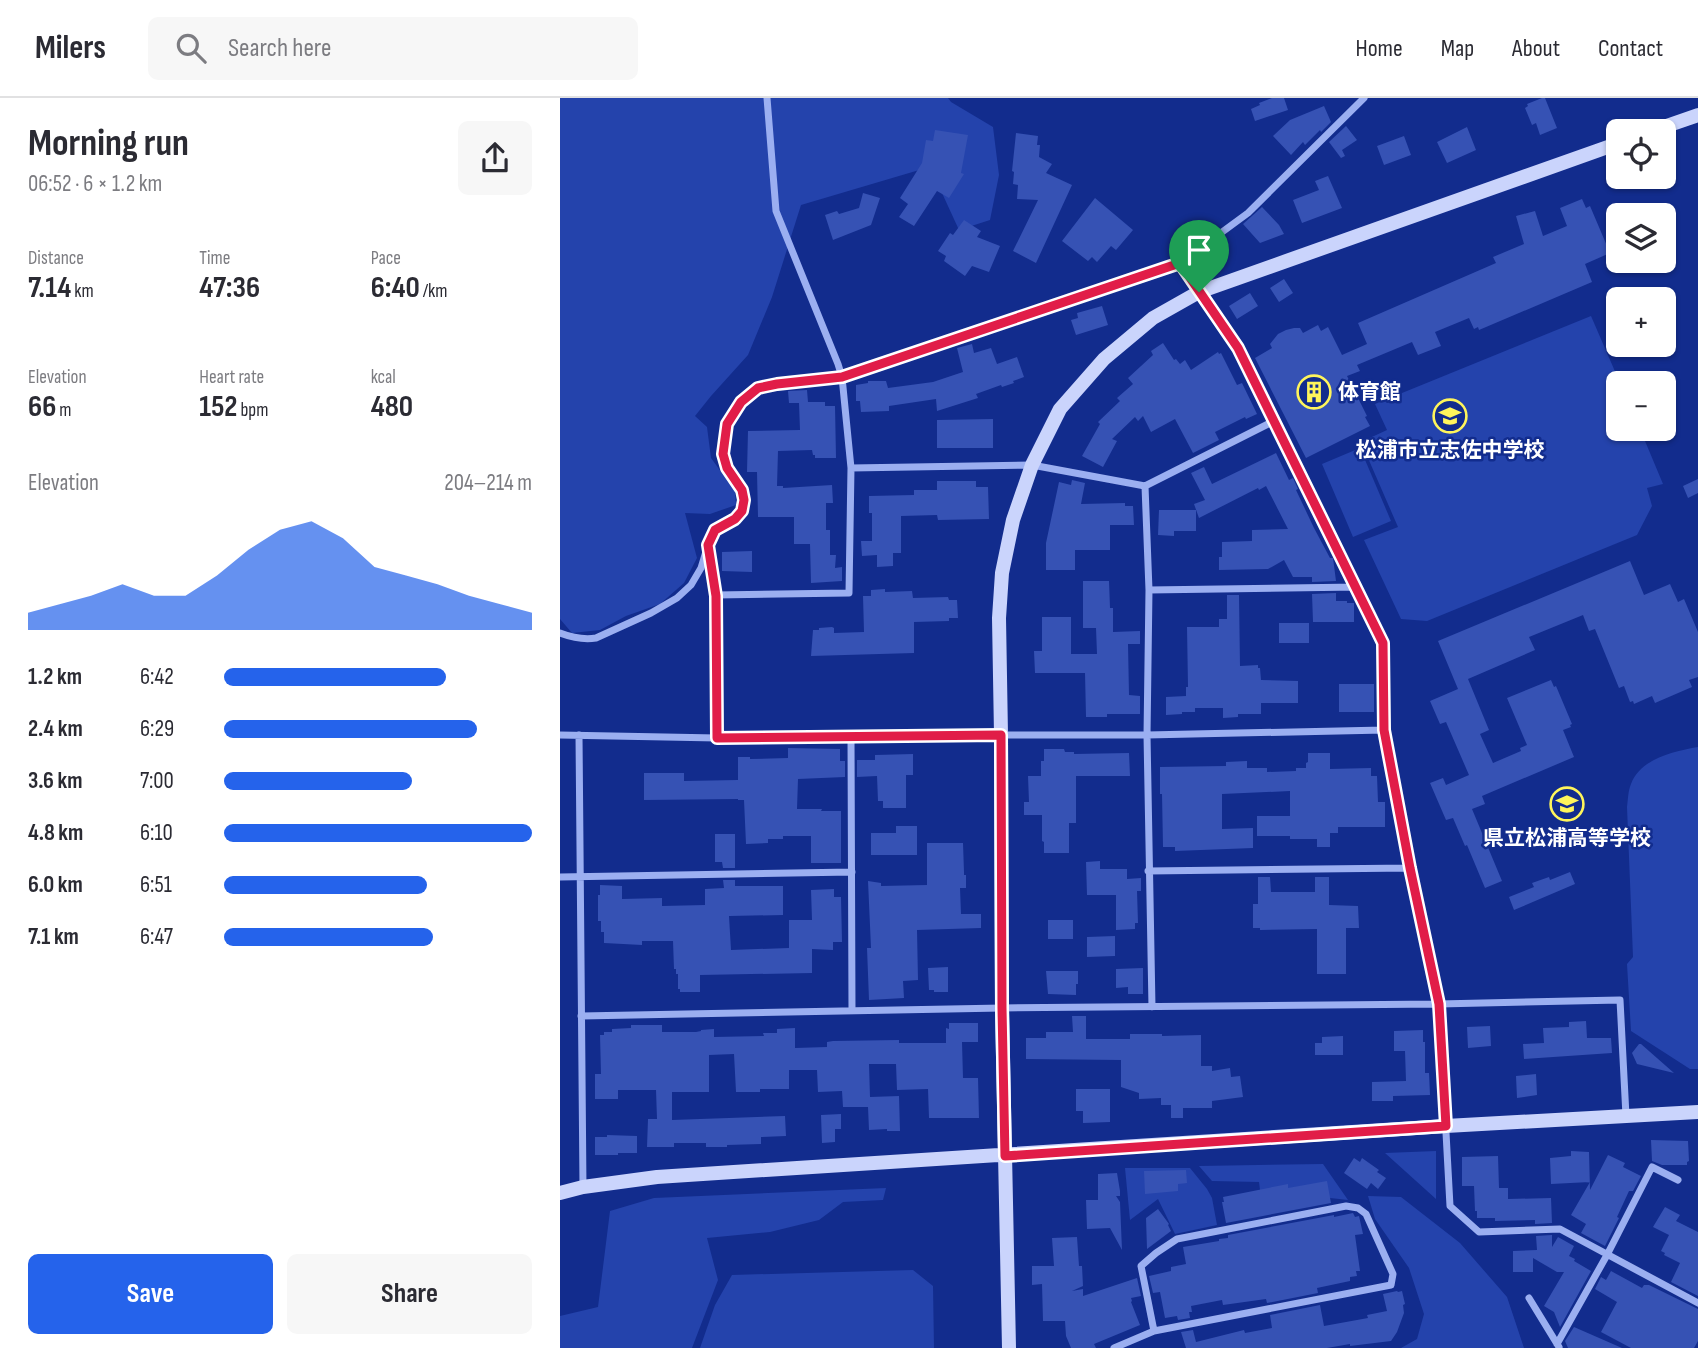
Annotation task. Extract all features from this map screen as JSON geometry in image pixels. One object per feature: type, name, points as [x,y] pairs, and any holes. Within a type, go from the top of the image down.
[{"type":"street","points":[[716,596],[849,593],[851,468],[842,377],[776,211],[767,98]]},
{"type":"street","points":[[560,633],[586,640],[596,638],[651,613],[677,598],[691,585],[701,568],[715,530],[735,519],[742,511],[742,490],[727,468],[723,454],[727,424],[741,402],[758,388],[842,377],[1180,263],[1248,212],[1364,98]]},
{"type":"street","points":[[1676,123],[1698,115]]},
{"type":"street","points":[[1009,1348],[1002,1008],[999,618],[1002,573],[1013,520],[1032,465],[1060,409],[1104,359],[1153,318],[1199,292],[1606,148]]},
{"type":"street","points":[[1180,263],[1238,348],[1383,643],[1384,730],[1439,1004],[1450,1206],[1479,1232],[1560,1229],[1698,1303]]},
{"type":"street","points":[[851,468],[1032,465],[1145,485],[1274,421]]},
{"type":"street","points":[[1145,485],[1149,590],[1147,735],[1152,1007]]},
{"type":"street","points":[[708,545],[716,596],[717,738]]},
{"type":"street","points":[[1149,590],[1357,587]]},
{"type":"street","points":[[560,735],[717,738],[1147,735],[1384,730]]},
{"type":"street","points":[[579,735],[583,1187]]},
{"type":"street","points":[[851,737],[852,1011]]},
{"type":"street","points":[[1148,871],[1410,868]]},
{"type":"street","points":[[560,877],[852,872]]},
{"type":"street","points":[[581,1016],[1620,1000],[1626,1116]]},
{"type":"street","points":[[560,1192],[657,1177],[1698,1112]]},
{"type":"street","points":[[1559,1346],[1652,1167],[1678,1180]]},
{"type":"street","points":[[1114,1348],[1154,1331],[1391,1285],[1393,1274],[1366,1214],[1358,1208],[1346,1206],[1177,1239],[1142,1266],[1154,1331]]},
{"type":"street","points":[[1529,1298],[1559,1346]]},
{"type":"shaded area","points":[[560,98],[948,98],[993,127],[999,175],[990,220],[959,230],[942,193],[926,168],[801,205],[772,297],[748,355],[695,416],[707,427],[711,458],[735,491],[736,505],[710,514],[685,513],[697,558],[684,583],[660,604],[626,616],[600,630],[572,633],[560,619]]},
{"type":"shaded area","points":[[1591,316],[1606,351],[1606,357],[1609,357],[1615,371],[1606,371],[1606,441],[1645,441],[1663,484],[1647,488],[1652,506],[1637,535],[1427,621],[1401,619],[1364,540],[1398,527],[1361,442],[1387,430],[1375,404]]},
{"type":"shaded area","points":[[1360,448],[1391,521],[1353,537],[1322,464]]},
{"type":"shaded area","points":[[1698,747],[1698,1069],[1690,1069],[1631,1031],[1627,964],[1633,957],[1627,807],[1631,784],[1642,768],[1669,754]]},
{"type":"shaded area","points":[[1436,1151],[1436,1199],[1385,1153]]},
{"type":"shaded area","points":[[1323,1164],[1348,1200],[1260,1190],[1259,1182],[1212,1181],[1199,1166]]},
{"type":"shaded area","points":[[1125,1168],[1190,1168],[1212,1198],[1217,1225],[1175,1234],[1158,1199],[1130,1220]]},
{"type":"shaded area","points":[[886,1188],[883,1200],[843,1202],[819,1220],[770,1232],[707,1238],[718,1280],[692,1348],[560,1348],[560,1316],[598,1307],[610,1211],[654,1198]]},
{"type":"shaded area","points":[[1368,1196],[1401,1197],[1460,1243],[1507,1297],[1524,1348],[1401,1348],[1417,1339],[1424,1314],[1409,1268],[1375,1219]]},
{"type":"shaded area","points":[[913,1270],[933,1286],[934,1348],[700,1348],[715,1305],[732,1275]]},
{"type":"building","points":[[1272,98],[1284,98],[1288,110],[1255,121],[1251,109]]},
{"type":"building","points":[[1545,98],[1557,128],[1540,135],[1536,123],[1532,125],[1525,108],[1527,104]]},
{"type":"building","points":[[1324,106],[1331,122],[1305,145],[1303,142],[1291,155],[1273,136],[1290,120]]},
{"type":"building","points":[[1346,126],[1357,140],[1342,150],[1345,156],[1341,158],[1329,142]]},
{"type":"building","points":[[1467,127],[1476,150],[1447,163],[1437,142]]},
{"type":"building","points":[[935,130],[968,135],[961,173],[964,174],[949,198],[937,191],[914,226],[899,217],[908,204],[900,198],[922,163],[926,140],[933,141]]},
{"type":"building","points":[[1016,133],[1038,136],[1039,157],[1052,164],[1046,173],[1072,185],[1036,263],[1013,251],[1038,200],[1017,199],[1018,185],[1013,184],[1012,171]]},
{"type":"building","points":[[1404,136],[1411,155],[1384,165],[1377,146]]},
{"type":"building","points":[[1328,176],[1342,208],[1302,223],[1293,200],[1319,190],[1315,181]]},
{"type":"building","points":[[863,193],[880,198],[871,225],[833,240],[825,215],[859,208]]},
{"type":"building","points":[[1095,198],[1133,230],[1116,250],[1111,246],[1097,262],[1092,257],[1088,261],[1062,241]]},
{"type":"building","points":[[1582,199],[1586,208],[1590,206],[1606,244],[1606,255],[1585,264],[1592,282],[1479,330],[1478,327],[1474,329],[1469,318],[1435,332],[1441,346],[1418,355],[1412,342],[1357,365],[1360,371],[1347,376],[1370,426],[1306,458],[1255,358],[1272,348],[1270,344],[1278,334],[1294,328],[1300,328],[1303,333],[1318,325],[1321,331],[1328,327],[1342,355],[1367,344],[1358,323],[1496,263],[1493,257],[1524,244],[1516,216],[1535,211],[1543,236],[1567,226],[1560,208]]},
{"type":"building","points":[[1262,207],[1284,234],[1260,243],[1243,224]]},
{"type":"building","points":[[964,220],[981,231],[977,237],[1000,246],[989,272],[972,266],[965,276],[944,261],[946,256],[938,251],[950,233],[953,235]]},
{"type":"building","points":[[1284,279],[1293,293],[1279,302],[1270,288]]},
{"type":"building","points":[[1250,293],[1258,306],[1237,319],[1229,306]]},
{"type":"building","points":[[1102,306],[1108,325],[1076,335],[1071,320],[1078,318],[1077,313]]},
{"type":"building","points":[[1163,343],[1174,360],[1180,364],[1185,360],[1191,370],[1218,352],[1221,353],[1237,385],[1242,383],[1257,414],[1215,432],[1219,440],[1193,453],[1175,419],[1151,432],[1143,416],[1138,421],[1135,417],[1112,439],[1117,441],[1103,467],[1082,456],[1100,424],[1098,422],[1120,401],[1117,398],[1133,384],[1128,378],[1153,355],[1151,351]]},
{"type":"building","points":[[972,344],[974,353],[991,348],[997,364],[1017,357],[1024,377],[1013,381],[1014,383],[976,394],[978,398],[937,411],[936,399],[889,406],[889,411],[861,412],[860,401],[856,401],[856,385],[868,381],[886,381],[888,388],[933,382],[963,372],[957,348]]},
{"type":"building","points":[[807,390],[808,402],[825,402],[825,406],[835,406],[836,458],[815,458],[812,450],[778,451],[777,486],[783,488],[832,485],[833,503],[826,503],[826,530],[830,530],[830,555],[836,555],[835,568],[842,567],[842,581],[811,583],[810,544],[794,544],[794,517],[758,517],[757,472],[747,472],[748,431],[800,430],[799,403],[789,403],[788,391]]},
{"type":"building","points":[[993,419],[993,448],[937,448],[937,420]]},
{"type":"building","points":[[1276,453],[1289,480],[1293,478],[1314,528],[1330,558],[1333,558],[1336,581],[1312,582],[1312,577],[1293,577],[1284,560],[1268,569],[1219,570],[1222,542],[1252,541],[1252,530],[1288,529],[1266,486],[1199,518],[1194,504],[1205,500],[1191,473],[1204,467],[1212,484]]},
{"type":"building","points":[[1698,479],[1698,493],[1688,498],[1683,486]]},
{"type":"building","points":[[1072,480],[1085,483],[1081,504],[1125,503],[1125,506],[1133,506],[1134,525],[1110,525],[1110,550],[1075,550],[1075,570],[1046,570],[1046,543],[1059,482],[1071,485]]},
{"type":"building","points":[[937,481],[976,481],[976,487],[988,487],[989,519],[938,520],[937,515],[901,516],[901,553],[893,553],[893,566],[877,567],[877,555],[862,556],[861,541],[872,541],[869,496],[914,495],[914,490],[937,490]]},
{"type":"building","points":[[1159,510],[1196,510],[1196,531],[1174,531],[1174,536],[1158,535]]},
{"type":"building","points":[[752,551],[752,572],[722,571],[722,552]]},
{"type":"building","points":[[1630,561],[1644,595],[1670,584],[1678,602],[1684,599],[1698,632],[1698,677],[1689,680],[1692,687],[1655,703],[1652,696],[1634,704],[1633,701],[1630,702],[1624,686],[1619,688],[1595,629],[1589,631],[1583,615],[1529,637],[1535,650],[1468,679],[1489,730],[1480,734],[1493,763],[1521,751],[1520,748],[1527,745],[1507,698],[1551,680],[1572,724],[1563,730],[1574,757],[1482,796],[1485,804],[1472,809],[1502,881],[1485,888],[1453,818],[1446,820],[1430,783],[1443,778],[1446,785],[1469,775],[1446,722],[1440,724],[1430,701],[1458,689],[1438,641]]},
{"type":"building","points":[[1083,581],[1109,581],[1113,632],[1140,631],[1140,644],[1128,644],[1129,695],[1140,696],[1140,714],[1086,717],[1085,673],[1035,673],[1034,651],[1042,651],[1042,617],[1071,617],[1071,654],[1097,654],[1096,628],[1083,628]]},
{"type":"building","points":[[885,589],[885,592],[912,591],[913,598],[948,597],[949,600],[957,600],[958,618],[949,618],[949,621],[914,622],[914,653],[811,656],[813,630],[832,627],[834,633],[864,632],[863,596],[871,596],[871,590]]},
{"type":"building","points":[[1336,593],[1336,601],[1354,603],[1354,622],[1313,622],[1312,594]]},
{"type":"building","points":[[1227,595],[1239,595],[1240,666],[1258,665],[1261,680],[1298,681],[1298,703],[1261,703],[1261,714],[1238,714],[1238,717],[1223,718],[1223,708],[1195,708],[1195,712],[1166,715],[1166,697],[1186,696],[1187,627],[1219,627],[1219,619],[1227,619]]},
{"type":"building","points":[[1279,623],[1309,623],[1309,643],[1279,643]]},
{"type":"building","points":[[1339,684],[1374,684],[1374,712],[1339,712]]},
{"type":"building","points":[[788,748],[840,749],[840,761],[845,761],[845,777],[798,779],[797,809],[841,811],[841,863],[811,863],[811,836],[783,836],[783,839],[768,839],[768,843],[746,844],[744,800],[644,800],[644,773],[684,773],[684,781],[738,780],[738,757],[788,758]]},
{"type":"building","points":[[1044,749],[1064,749],[1065,752],[1074,754],[1129,753],[1130,776],[1076,776],[1076,823],[1069,823],[1069,853],[1044,853],[1042,815],[1024,815],[1024,802],[1029,802],[1028,776],[1041,776]]},
{"type":"building","points":[[1308,753],[1330,753],[1330,769],[1371,768],[1371,776],[1377,776],[1378,802],[1385,802],[1385,827],[1338,827],[1338,833],[1330,833],[1330,847],[1317,847],[1317,839],[1257,836],[1257,816],[1290,816],[1290,791],[1222,794],[1222,829],[1253,828],[1253,848],[1175,851],[1175,847],[1163,847],[1160,767],[1226,766],[1226,762],[1247,761],[1247,768],[1267,768],[1267,772],[1296,771],[1296,768],[1306,768]]},
{"type":"building","points":[[913,754],[913,775],[906,775],[906,808],[883,808],[883,801],[878,801],[877,776],[857,777],[857,760],[875,760],[875,755]]},
{"type":"building","points":[[896,826],[917,826],[917,855],[871,855],[871,833],[896,833]]},
{"type":"building","points":[[715,834],[735,834],[735,868],[723,868],[722,862],[715,862]]},
{"type":"building","points":[[927,843],[963,843],[966,888],[960,888],[961,914],[981,914],[981,928],[917,930],[918,980],[903,981],[904,998],[869,1000],[867,948],[871,948],[868,881],[881,883],[881,886],[927,885]]},
{"type":"building","points":[[1100,861],[1100,869],[1127,869],[1127,879],[1141,878],[1141,891],[1137,891],[1138,923],[1135,923],[1135,929],[1116,930],[1116,895],[1087,895],[1086,862]]},
{"type":"building","points":[[1570,872],[1575,884],[1514,910],[1509,897],[1534,887],[1532,883],[1549,877],[1550,880]]},
{"type":"building","points":[[1258,877],[1270,877],[1271,892],[1315,892],[1315,877],[1329,877],[1329,905],[1358,906],[1359,928],[1346,928],[1346,974],[1317,974],[1317,929],[1253,928],[1253,904],[1258,904]]},
{"type":"building","points":[[723,880],[735,880],[735,886],[783,886],[783,915],[729,916],[731,950],[789,948],[789,920],[812,920],[811,890],[834,889],[834,897],[841,897],[842,942],[833,942],[833,950],[812,949],[812,973],[700,975],[700,992],[680,992],[678,989],[673,941],[642,941],[642,945],[604,943],[601,921],[598,921],[600,885],[622,886],[622,899],[662,898],[662,906],[705,905],[705,889],[724,888]]},
{"type":"building","points":[[1048,920],[1073,920],[1073,939],[1048,939]]},
{"type":"building","points":[[1115,936],[1115,956],[1087,957],[1087,937]]},
{"type":"building","points":[[948,967],[948,992],[929,990],[928,968]]},
{"type":"building","points":[[1143,968],[1143,994],[1128,994],[1128,987],[1116,988],[1116,969]]},
{"type":"building","points":[[1046,971],[1078,971],[1076,995],[1048,994]]},
{"type":"building","points":[[1072,1016],[1086,1016],[1086,1039],[1130,1039],[1130,1034],[1201,1035],[1201,1066],[1212,1066],[1212,1071],[1230,1068],[1231,1077],[1240,1076],[1243,1097],[1212,1101],[1212,1108],[1183,1108],[1183,1118],[1171,1118],[1171,1105],[1161,1105],[1161,1098],[1139,1099],[1139,1093],[1121,1087],[1121,1060],[1026,1059],[1026,1038],[1046,1038],[1046,1032],[1073,1032]]},
{"type":"building","points":[[1586,1021],[1587,1038],[1611,1038],[1612,1053],[1524,1059],[1523,1044],[1544,1043],[1543,1028],[1569,1027],[1569,1022]]},
{"type":"building","points":[[949,1023],[978,1023],[978,1042],[962,1042],[963,1078],[978,1078],[979,1118],[929,1118],[928,1089],[897,1090],[896,1064],[869,1064],[870,1097],[899,1096],[900,1131],[869,1130],[868,1107],[843,1107],[842,1091],[818,1092],[817,1070],[789,1070],[789,1089],[736,1092],[734,1054],[709,1055],[709,1092],[672,1092],[672,1120],[785,1116],[786,1136],[761,1137],[761,1144],[727,1147],[706,1147],[706,1143],[674,1143],[674,1147],[647,1147],[648,1119],[657,1119],[656,1090],[618,1090],[618,1099],[595,1099],[595,1074],[601,1074],[600,1035],[612,1032],[612,1029],[631,1028],[631,1025],[662,1025],[662,1032],[714,1029],[714,1037],[764,1036],[763,1033],[777,1033],[777,1029],[795,1028],[795,1048],[827,1047],[827,1042],[833,1041],[899,1040],[899,1043],[946,1043],[946,1028],[949,1029]]},
{"type":"building","points":[[1490,1026],[1491,1046],[1468,1048],[1467,1027]]},
{"type":"building","points":[[1423,1030],[1425,1073],[1429,1073],[1430,1095],[1393,1096],[1393,1101],[1372,1101],[1372,1082],[1406,1081],[1405,1051],[1394,1051],[1394,1031]]},
{"type":"building","points":[[1343,1036],[1343,1055],[1315,1055],[1315,1043],[1322,1043],[1322,1037]]},
{"type":"building","points":[[1639,1044],[1674,1073],[1637,1064],[1632,1053]]},
{"type":"building","points":[[1536,1074],[1537,1095],[1517,1098],[1516,1076]]},
{"type":"building","points":[[1076,1089],[1110,1089],[1110,1122],[1083,1123],[1083,1111],[1076,1111]]},
{"type":"building","points":[[841,1114],[841,1129],[835,1129],[835,1142],[822,1143],[821,1115]]},
{"type":"building","points":[[637,1136],[637,1153],[595,1155],[595,1137]]},
{"type":"building","points":[[1651,1140],[1688,1141],[1687,1165],[1662,1165],[1652,1161]]},
{"type":"building","points":[[1571,1151],[1589,1152],[1590,1182],[1551,1184],[1550,1158],[1571,1156]]},
{"type":"building","points":[[1608,1155],[1625,1163],[1623,1167],[1641,1176],[1633,1191],[1629,1191],[1605,1246],[1581,1233],[1586,1224],[1571,1215],[1590,1182],[1590,1190]]},
{"type":"building","points":[[1498,1156],[1499,1188],[1508,1188],[1508,1199],[1551,1198],[1552,1223],[1535,1224],[1535,1220],[1495,1221],[1495,1218],[1477,1218],[1474,1186],[1462,1186],[1462,1157]]},
{"type":"building","points":[[1354,1158],[1360,1162],[1362,1158],[1386,1178],[1378,1189],[1371,1183],[1367,1189],[1344,1173]]},
{"type":"building","points":[[1186,1170],[1187,1183],[1178,1184],[1178,1191],[1145,1194],[1144,1171]]},
{"type":"building","points":[[1117,1173],[1120,1196],[1116,1196],[1120,1202],[1122,1250],[1110,1228],[1087,1229],[1086,1200],[1098,1200],[1098,1174]]},
{"type":"building","points":[[1327,1181],[1331,1203],[1226,1223],[1223,1197],[1288,1184],[1288,1188]]},
{"type":"building","points":[[1665,1207],[1680,1215],[1676,1221],[1698,1232],[1698,1296],[1671,1282],[1680,1263],[1661,1251],[1669,1235],[1653,1227]]},
{"type":"building","points":[[1158,1209],[1171,1231],[1147,1249],[1146,1218]]},
{"type":"building","points":[[1353,1213],[1355,1217],[1359,1216],[1363,1234],[1355,1235],[1360,1271],[1356,1271],[1357,1276],[1350,1277],[1350,1281],[1317,1288],[1318,1293],[1267,1303],[1266,1299],[1223,1305],[1222,1300],[1191,1306],[1190,1318],[1178,1320],[1177,1316],[1165,1318],[1160,1292],[1153,1293],[1149,1276],[1186,1264],[1183,1247],[1219,1241],[1228,1238],[1228,1235]]},
{"type":"building","points":[[1552,1235],[1552,1247],[1558,1237],[1574,1246],[1569,1256],[1591,1271],[1560,1327],[1554,1312],[1544,1306],[1564,1272],[1557,1272],[1533,1258],[1533,1272],[1513,1272],[1513,1251],[1537,1250],[1536,1236]]},
{"type":"building","points":[[1077,1237],[1083,1286],[1072,1291],[1083,1289],[1083,1296],[1137,1278],[1141,1296],[1131,1298],[1140,1325],[1094,1344],[1096,1348],[1071,1348],[1066,1336],[1065,1321],[1043,1321],[1042,1284],[1032,1285],[1032,1266],[1054,1266],[1052,1238]]},
{"type":"building","points":[[1611,1271],[1642,1288],[1649,1285],[1698,1309],[1698,1341],[1694,1348],[1631,1348],[1601,1332],[1617,1302],[1595,1289],[1601,1277],[1606,1280]]},
{"type":"building","points":[[1402,1291],[1404,1313],[1391,1341],[1327,1348],[1186,1348],[1181,1332],[1193,1330],[1196,1342],[1244,1330],[1245,1333],[1272,1328],[1270,1315],[1320,1305],[1324,1326],[1368,1318],[1367,1315],[1387,1311],[1383,1294]]},
{"type":"building","points":[[1574,1327],[1622,1348],[1568,1348],[1565,1341]]},
{"type":"place","name":"体育館","points":[[1314,392]]},
{"type":"place","name":"松浦市立志佐中学校","points":[[1450,416]]},
{"type":"place","name":"県立松浦高等学校","points":[[1567,804]]},
{"type":"route","points":[[1180,263],[1199,292],[1238,348],[1383,643],[1384,730],[1439,1004],[1446,1126],[1005,1156],[1001,735],[717,738],[716,596],[708,545],[715,530],[735,519],[742,511],[744,500],[742,490],[727,468],[723,454],[727,424],[741,402],[758,388],[842,377],[1180,263]]}]
